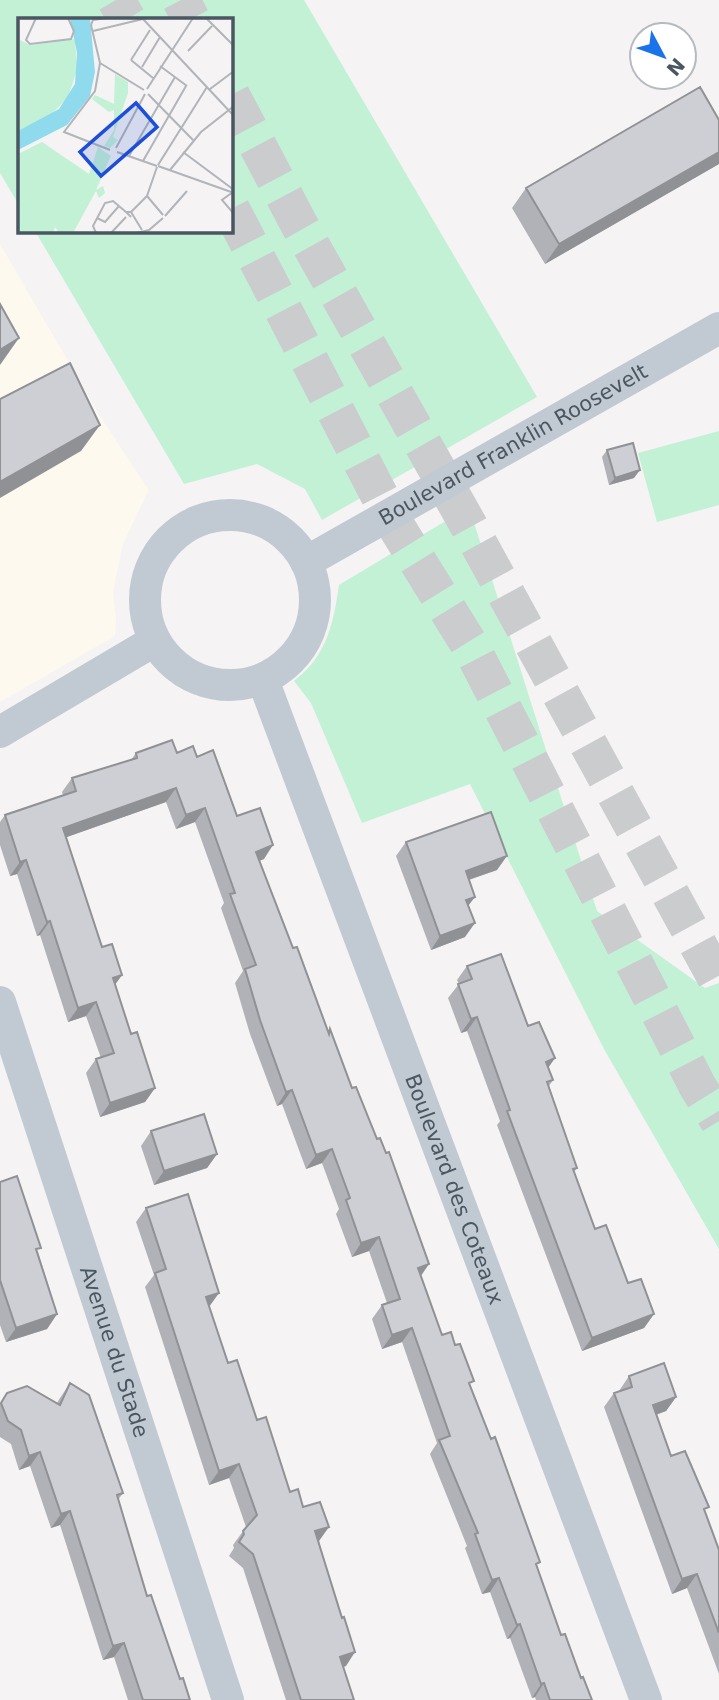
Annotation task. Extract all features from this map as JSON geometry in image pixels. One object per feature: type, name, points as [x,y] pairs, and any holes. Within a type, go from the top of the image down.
[{"type":"street","name":"Boulevard Franklin Roosevelt","points":[[306,562],[719,328]]},
{"type":"street","points":[[222,514],[247,516],[271,525],[291,541],[306,562],[314,581],[313,621],[303,645],[294,656],[285,666],[263,680],[238,686],[213,685],[201,681],[169,662],[154,641],[145,615],[145,586],[154,560],[165,545],[194,522],[222,514]]},
{"type":"street","points":[[0,732],[154,641]]},
{"type":"street","name":"Boulevard des Coteaux","points":[[263,680],[646,1700]]},
{"type":"street","name":"Avenue du Stade","points":[[0,1002],[228,1700]]},
{"type":"shaded area","points":[[0,244],[102,419],[149,490],[123,544],[113,592],[115,636],[0,702]]},
{"type":"green space","points":[[0,0],[304,0],[537,397],[322,520],[305,489],[257,464],[184,484],[36,233],[233,233],[233,18],[18,18],[18,203],[0,173]]},
{"type":"green space","points":[[719,431],[719,505],[657,522],[638,453]]},
{"type":"green space","points":[[469,507],[597,911],[705,988],[719,983],[719,1249],[604,1049],[470,784],[362,823],[311,703],[294,681],[312,664],[325,643],[334,615],[339,585]]},
{"type":"building","points":[[700,87],[719,120],[719,152],[559,244],[526,188],[693,91],[698,91]]},
{"type":"building","points":[[0,304],[19,338],[0,350]]},
{"type":"building","points":[[70,363],[100,425],[0,482],[0,399]]},
{"type":"building","points":[[633,443],[640,470],[615,478],[607,450]]},
{"type":"building","points":[[172,740],[177,753],[193,746],[197,757],[213,750],[237,816],[260,808],[273,845],[256,852],[293,948],[297,947],[352,1088],[356,1087],[377,1139],[380,1138],[386,1153],[389,1152],[429,1264],[418,1268],[442,1335],[451,1332],[455,1345],[460,1344],[474,1381],[469,1383],[491,1439],[495,1437],[540,1562],[536,1564],[561,1635],[565,1634],[592,1700],[550,1700],[544,1683],[541,1684],[520,1624],[517,1625],[499,1578],[492,1580],[475,1534],[478,1533],[439,1440],[450,1436],[412,1328],[392,1335],[382,1305],[400,1299],[379,1237],[361,1243],[346,1200],[350,1198],[332,1149],[316,1155],[292,1090],[286,1092],[245,969],[256,965],[230,894],[235,893],[205,808],[186,815],[176,788],[63,828],[102,947],[112,944],[122,975],[113,978],[131,1034],[137,1032],[155,1088],[110,1103],[96,1059],[114,1053],[96,1002],[78,1008],[50,921],[47,922],[26,860],[20,862],[5,815],[76,791],[72,778],[137,758],[136,753]]},
{"type":"building","points":[[491,812],[507,856],[466,871],[475,897],[466,900],[475,923],[440,936],[406,842]]},
{"type":"building","points":[[501,954],[528,1026],[539,1022],[555,1058],[546,1062],[553,1080],[547,1082],[577,1168],[573,1169],[595,1229],[606,1225],[628,1283],[641,1279],[654,1314],[592,1338],[507,1111],[510,1110],[477,1017],[471,1019],[458,984],[472,979],[467,966]]},
{"type":"building","points":[[204,1114],[217,1154],[164,1171],[151,1131]]},
{"type":"building","points":[[17,1176],[41,1248],[36,1249],[57,1314],[16,1328],[0,1280],[0,1182]]},
{"type":"building","points":[[188,1194],[219,1293],[206,1297],[228,1363],[237,1360],[257,1420],[266,1417],[290,1492],[298,1489],[303,1507],[320,1502],[329,1527],[315,1531],[355,1652],[340,1657],[354,1700],[301,1700],[253,1554],[239,1542],[243,1531],[257,1515],[239,1464],[219,1471],[155,1273],[166,1269],[146,1208]]},
{"type":"building","points":[[664,1363],[676,1397],[653,1405],[671,1456],[685,1451],[709,1507],[704,1509],[719,1550],[719,1633],[697,1574],[682,1579],[614,1393],[632,1387],[629,1376]]},
{"type":"building","points":[[70,1383],[89,1395],[123,1493],[117,1495],[147,1596],[151,1595],[190,1700],[143,1700],[124,1643],[113,1646],[70,1511],[61,1514],[40,1452],[29,1456],[21,1430],[8,1421],[1,1403],[7,1393],[27,1386],[60,1405]]},
{"type":"tunnel","points":[[116,0],[126,18]]},
{"type":"tunnel","points":[[181,0],[190,18]]},
{"type":"tunnel","points":[[233,99],[300,226],[465,519],[719,983]]},
{"type":"tunnel","points":[[233,213],[391,518],[472,649],[698,1087],[719,1121]]}]
